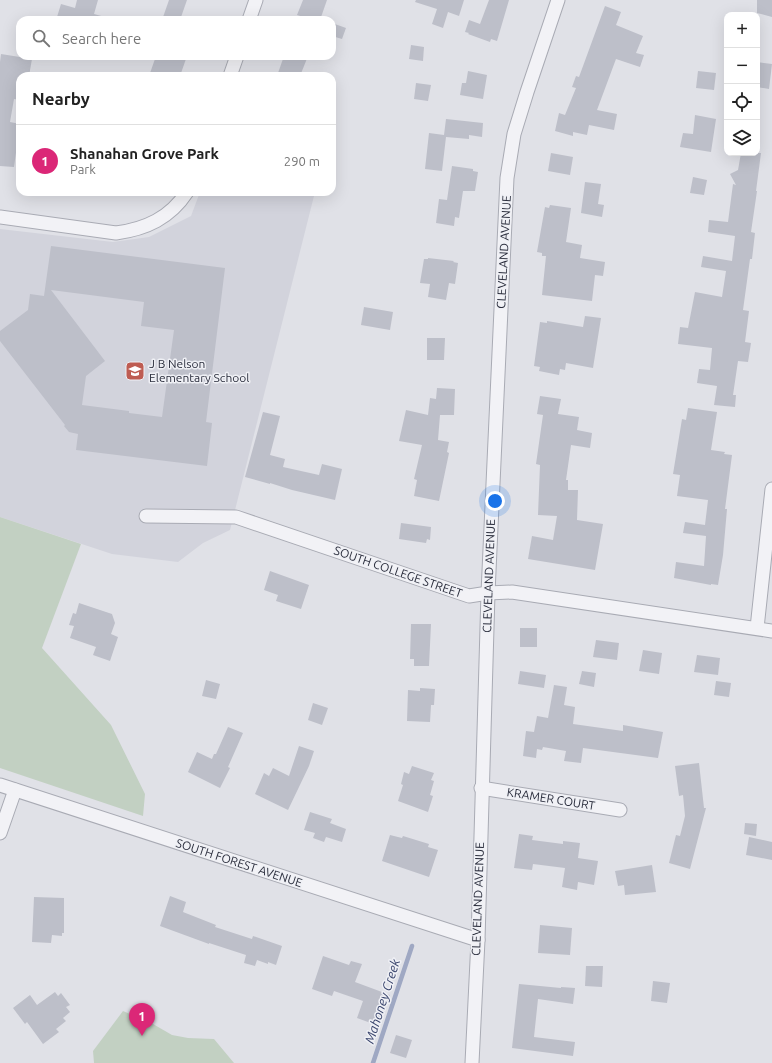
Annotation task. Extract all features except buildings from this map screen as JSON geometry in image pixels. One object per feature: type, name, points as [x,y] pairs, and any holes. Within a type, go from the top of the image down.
[{"type":"street","points":[[250,16],[256,0]]},
{"type":"street","name":"CLEVELAND AVENUE","points":[[472,1063],[478,940],[481,788],[488,593],[507,178],[514,134],[558,0]]},
{"type":"street","points":[[231,72],[236,60]]},
{"type":"street","points":[[0,218],[116,233],[132,231],[148,226],[166,215],[181,202],[185,196]]},
{"type":"street","points":[[757,628],[772,490]]},
{"type":"street","name":"SOUTH COLLEGE STREET","points":[[146,516],[236,517],[469,596],[488,593],[512,592],[772,630]]},
{"type":"street","name":"SOUTH FOREST AVENUE","points":[[0,785],[478,940]]},
{"type":"street","name":"KRAMER COURT","points":[[481,788],[620,810]]},
{"type":"street","points":[[0,833],[16,790]]},
{"type":"shaded area","name":"J B Nelson Elementary School","points":[[198,196],[314,196],[230,530],[203,543],[178,562],[112,554],[0,517],[0,229],[113,242],[149,237],[191,216]]},
{"type":"green space","points":[[0,517],[81,544],[42,648],[111,725],[145,794],[143,816],[0,768]]},
{"type":"green space","points":[[123,1011],[153,1024],[172,1035],[188,1038],[214,1039],[234,1063],[94,1063],[93,1051]]},
{"type":"waterway","name":"Mahoney Creek","points":[[373,1063],[412,946]]},
{"type":"place","name":"J B Nelson Elementary School","points":[[135,371]]},
{"type":"place","name":"Shanahan Grove Park","points":[[142,1036]]}]
